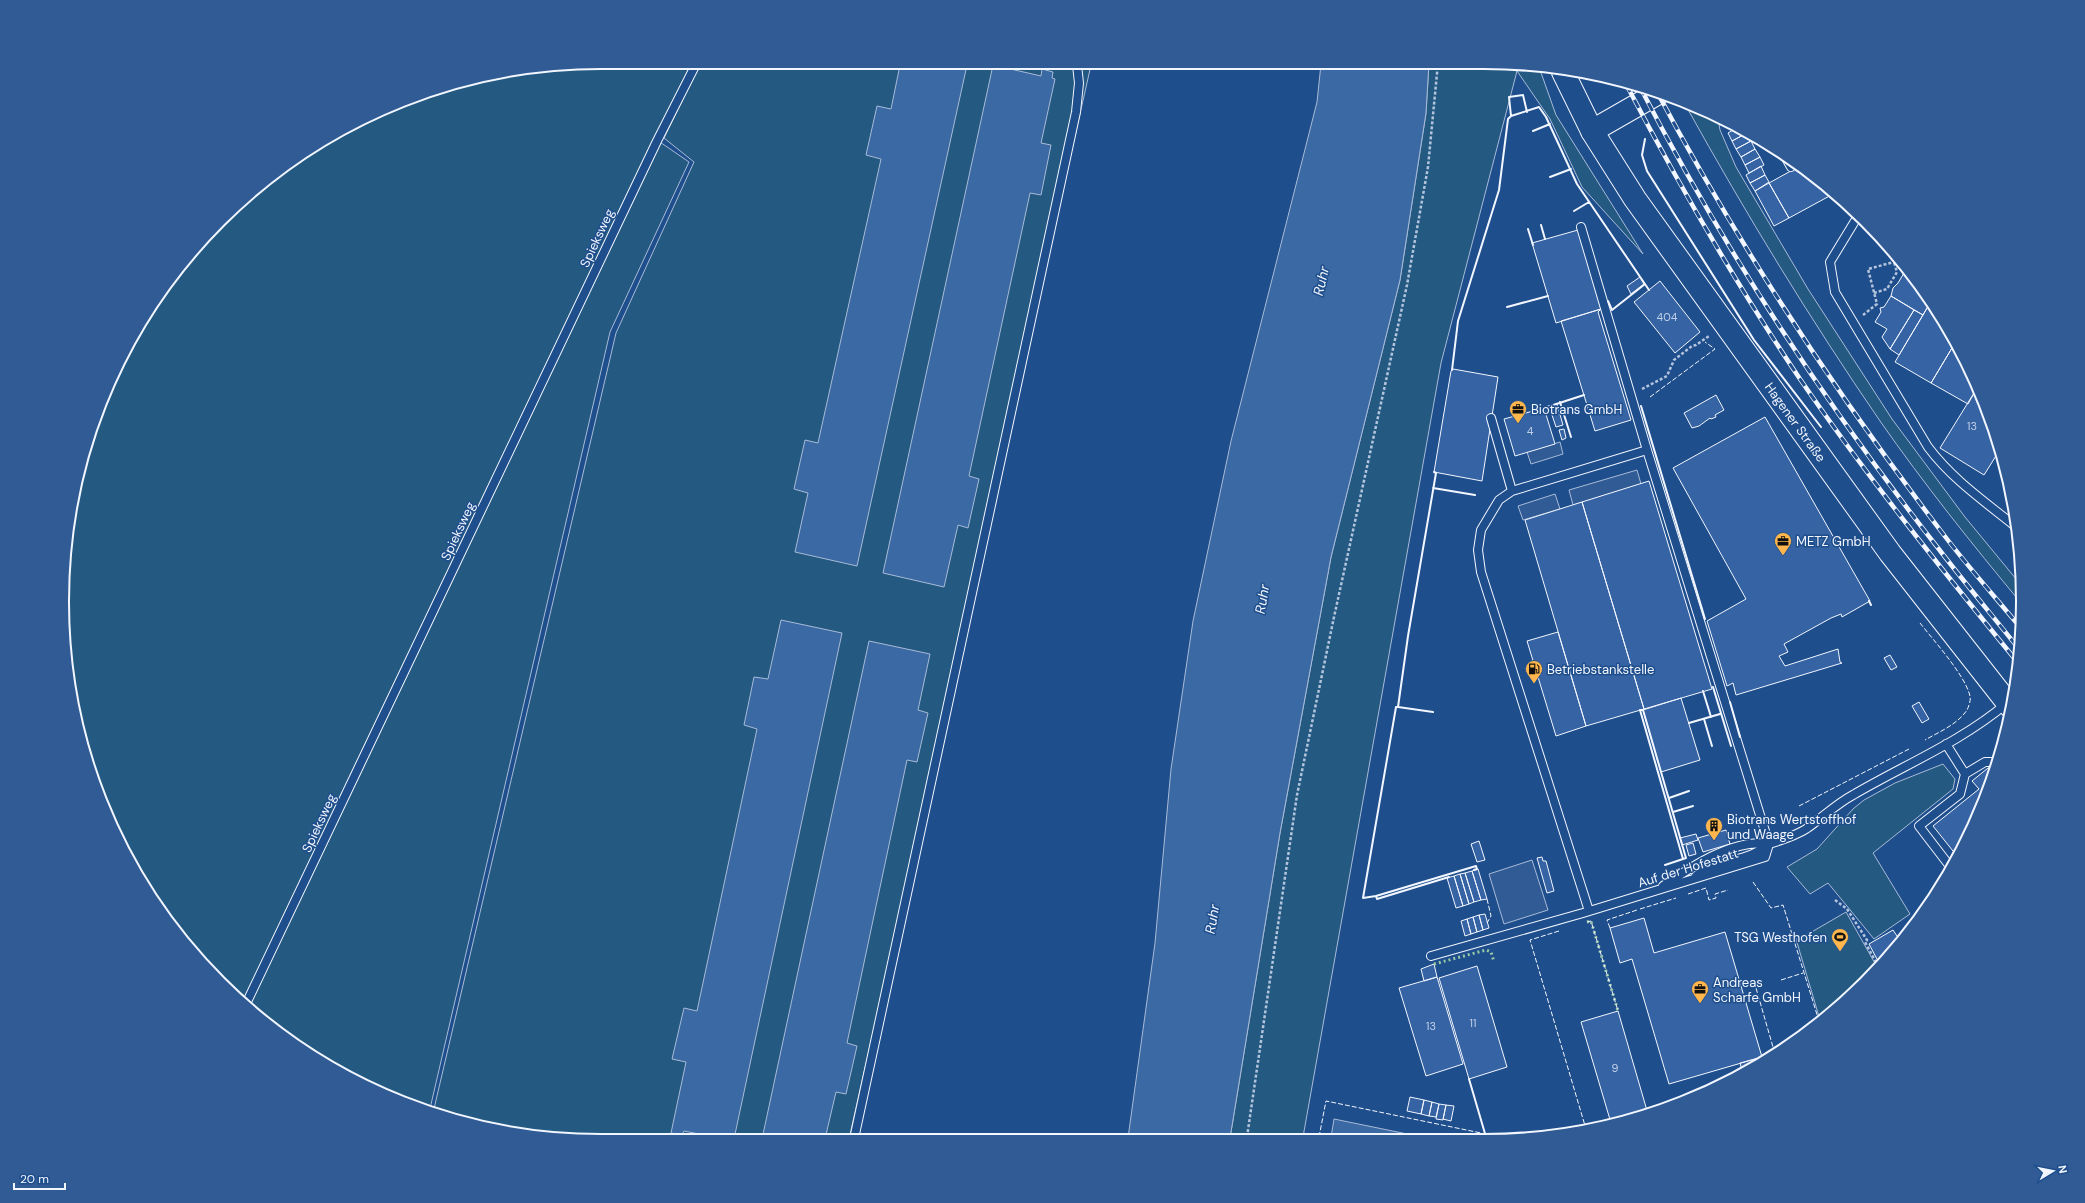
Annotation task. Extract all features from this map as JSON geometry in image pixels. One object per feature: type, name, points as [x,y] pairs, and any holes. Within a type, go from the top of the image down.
[{"type":"main road","name":"Hagener Straße","points":[[1566,76],[1592,131],[1635,199],[1890,553],[2007,701]]},
{"type":"main road","points":[[1592,131],[1653,96]]},
{"type":"lane","name":"Spieksweg","points":[[248,1000],[657,140],[693,69]]},
{"type":"lane","points":[[855,1134],[1076,112],[1079,83],[1077,69]]},
{"type":"lane","points":[[1855,220],[1830,262],[1835,292],[1928,447],[1941,465],[1956,479],[2009,522]]},
{"type":"lane","points":[[1581,227],[1647,450],[1769,844]]},
{"type":"lane","points":[[1491,418],[1512,491]]},
{"type":"lane","points":[[1589,911],[1481,572],[1478,550],[1481,530],[1499,500],[1512,491],[1647,450]]},
{"type":"lane","points":[[1690,880],[1708,868],[1761,851],[1769,844],[1804,830],[1851,796],[1946,744],[2006,706]]},
{"type":"lane","points":[[1946,744],[1965,774]]},
{"type":"lane","points":[[1948,863],[1919,826],[1960,794],[1965,774],[1985,762],[1991,762]]},
{"type":"lane","points":[[1655,891],[1705,859],[1757,842],[1769,844]]},
{"type":"lane","name":"Auf der Hofestatt","points":[[1431,956],[1589,911],[1765,857],[1769,844]]},
{"type":"path","points":[[1248,1134],[1297,795],[1331,630],[1408,285],[1428,168],[1437,69]]},
{"type":"path","points":[[1874,293],[1887,289],[1897,272],[1894,262]]},
{"type":"path","points":[[1853,322],[1877,304],[1868,269],[1894,262]]},
{"type":"path","points":[[1631,395],[1667,376],[1674,360],[1692,346],[1706,338]]},
{"type":"path","points":[[1835,900],[1849,911],[1867,940],[1864,942],[1876,962]]},
{"type":"shaded area","points":[[693,69],[657,140],[689,162],[610,332],[431,1106],[366,1079],[335,1063],[277,1024],[250,1002],[201,953],[179,926],[140,868],[124,837],[97,773],[79,705],[70,636],[69,602],[70,567],[79,498],[97,430],[124,366],[140,335],[159,306],[179,277],[201,250],[250,201],[277,179],[306,159],[335,140],[366,124],[430,97],[498,79],[567,70]]},
{"type":"shaded area","points":[[698,69],[1090,69],[850,1134],[567,1133],[498,1124],[434,1107],[616,333],[694,162],[664,138]]},
{"type":"shaded area","points":[[1429,69],[1518,70],[1541,73],[1556,115],[1643,254],[1582,187],[1550,119],[1517,71],[1441,363],[1304,1134],[1231,1134],[1280,833],[1331,557],[1400,280],[1426,113]]},
{"type":"shaded area","points":[[1689,111],[1719,124],[1720,130],[1736,167],[1808,289],[1892,419],[1965,517],[2015,578],[2016,597],[1931,491],[1880,421],[1804,305]]},
{"type":"shaded area","points":[[1560,442],[1563,454],[1531,464],[1527,452]]},
{"type":"shaded area","points":[[1637,470],[1641,484],[1573,505],[1569,490]]},
{"type":"shaded area","points":[[1555,494],[1560,509],[1523,520],[1518,506]]},
{"type":"shaded area","points":[[1943,764],[1955,779],[1953,789],[1873,853],[1910,914],[1874,939],[1828,883],[1810,894],[1787,867],[1817,849],[1853,809],[1864,800],[1895,783]]},
{"type":"shaded area","points":[[1532,860],[1548,910],[1504,924],[1489,874]]},
{"type":"shaded area","name":"TSG Westhofen","points":[[1846,912],[1875,963],[1835,1002],[1819,1015],[1796,939],[1803,937]]},
{"type":"water","points":[[899,69],[966,69],[857,566],[795,552],[808,493],[794,489],[805,440],[818,443],[881,159],[866,155],[877,106],[891,109]]},
{"type":"water","points":[[992,69],[1010,69],[1041,76],[1042,69],[1053,72],[1052,78],[1055,79],[1041,143],[1051,145],[1041,195],[1030,193],[969,476],[979,479],[968,528],[958,525],[944,587],[883,573]]},
{"type":"water","name":"Ruhr","points":[[1320,69],[1429,69],[1426,113],[1400,280],[1331,557],[1280,833],[1231,1134],[1129,1134],[1155,943],[1171,769],[1193,621],[1231,441],[1317,102]]},
{"type":"water","points":[[781,620],[842,633],[735,1134],[699,1134],[684,1131],[682,1134],[671,1133],[686,1062],[672,1059],[684,1008],[697,1011],[757,729],[744,725],[754,677],[768,679]]},
{"type":"water","points":[[869,641],[930,654],[918,710],[928,713],[917,762],[907,760],[847,1043],[857,1046],[846,1094],[836,1092],[826,1134],[763,1134]]},
{"type":"water","points":[[1334,1119],[1407,1134],[1332,1134]]},
{"type":"building","points":[[1732,131],[1742,136],[1732,141],[1728,133]]},
{"type":"building","points":[[1742,136],[1751,141],[1736,149],[1732,141]]},
{"type":"building","points":[[1751,141],[1755,149],[1741,157],[1736,149]]},
{"type":"building","points":[[1755,149],[1760,157],[1745,165],[1741,157]]},
{"type":"building","points":[[1760,157],[1764,165],[1749,173],[1745,165]]},
{"type":"building","points":[[1761,166],[1765,175],[1750,183],[1746,175]]},
{"type":"building","points":[[1794,169],[1829,196],[1789,218],[1769,183]]},
{"type":"building","points":[[1765,175],[1769,182],[1755,191],[1750,183]]},
{"type":"building","points":[[1769,183],[1789,218],[1774,226],[1755,191]]},
{"type":"building","points":[[1578,230],[1601,309],[1556,323],[1532,243]]},
{"type":"building","points":[[1903,274],[1927,308],[1923,315],[1891,296],[1893,288]]},
{"type":"building","points":[[1640,277],[1644,284],[1631,294],[1627,286]]},
{"type":"building","points":[[1660,281],[1700,332],[1675,353],[1634,302]]},
{"type":"building","points":[[1891,296],[1914,310],[1890,349],[1882,337],[1887,329],[1875,322],[1881,312],[1880,308],[1884,307]]},
{"type":"building","points":[[1927,308],[1952,348],[1931,383],[1895,362]]},
{"type":"building","points":[[1601,309],[1598,312],[1631,420],[1595,431],[1561,321]]},
{"type":"building","points":[[1914,310],[1923,315],[1899,355],[1890,349]]},
{"type":"building","points":[[1952,348],[1973,394],[1968,404],[1931,383]]},
{"type":"building","points":[[1453,369],[1498,377],[1482,481],[1434,472],[1451,371]]},
{"type":"building","points":[[1973,394],[1988,430],[1996,456],[1984,475],[1940,448]]},
{"type":"building","points":[[1716,395],[1724,410],[1715,415],[1716,417],[1710,418],[1699,426],[1692,428],[1684,413]]},
{"type":"building","points":[[1557,404],[1563,425],[1556,427],[1549,406]]},
{"type":"building","points":[[1544,408],[1555,444],[1515,456],[1504,419]]},
{"type":"building","name":"METZ GmbH","points":[[1765,417],[1870,601],[1842,617],[1841,614],[1831,618],[1784,644],[1788,652],[1779,656],[1785,666],[1838,649],[1840,662],[1842,663],[1736,695],[1733,683],[1727,686],[1707,621],[1746,599],[1673,468]]},
{"type":"building","points":[[1564,429],[1566,438],[1562,440],[1559,430]]},
{"type":"building","points":[[1649,481],[1712,689],[1644,709],[1582,502]]},
{"type":"building","points":[[1582,502],[1644,709],[1586,726],[1525,520]]},
{"type":"building","points":[[1558,632],[1586,726],[1556,736],[1527,641]]},
{"type":"building","points":[[1890,655],[1897,667],[1891,670],[1884,658]]},
{"type":"building","points":[[1681,698],[1700,760],[1661,772],[1643,710]]},
{"type":"building","points":[[1919,702],[1929,719],[1922,723],[1912,706]]},
{"type":"building","points":[[1989,768],[1975,805],[1953,852],[1933,826],[1979,789],[1972,781]]},
{"type":"building","name":"Biotrans Wertstoffhof und Waage","points":[[1726,830],[1730,844],[1703,852],[1698,838]]},
{"type":"building","points":[[1696,834],[1698,840],[1682,845],[1680,838]]},
{"type":"building","points":[[1479,841],[1485,860],[1477,862],[1471,844]]},
{"type":"building","points":[[1693,843],[1696,854],[1689,856],[1686,845]]},
{"type":"building","points":[[1542,857],[1543,861],[1546,861],[1554,891],[1547,893],[1537,858]]},
{"type":"building","points":[[1478,869],[1487,899],[1481,900],[1472,871]]},
{"type":"building","points":[[1472,871],[1481,900],[1474,902],[1465,873]]},
{"type":"building","points":[[1465,873],[1474,902],[1469,904],[1460,874]]},
{"type":"building","points":[[1460,874],[1469,904],[1463,906],[1454,876]]},
{"type":"building","points":[[1454,876],[1463,906],[1456,908],[1447,878]]},
{"type":"building","points":[[1485,914],[1489,928],[1483,930],[1479,915]]},
{"type":"building","points":[[1479,915],[1483,930],[1477,932],[1473,917]]},
{"type":"building","points":[[1473,917],[1477,932],[1471,934],[1467,919]]},
{"type":"building","points":[[1644,918],[1654,953],[1725,932],[1762,1055],[1757,1058],[1669,1084],[1632,959],[1620,963],[1610,928]]},
{"type":"building","points":[[1467,919],[1471,934],[1465,936],[1461,921]]},
{"type":"building","points":[[1893,930],[1897,937],[1877,960],[1869,944]]},
{"type":"building","points":[[1434,964],[1437,977],[1424,981],[1421,969]]},
{"type":"building","points":[[1477,966],[1507,1067],[1469,1079],[1439,978]]},
{"type":"building","points":[[1437,977],[1463,1064],[1426,1076],[1399,988]]},
{"type":"building","points":[[1618,1011],[1646,1109],[1610,1119],[1581,1022]]},
{"type":"building","points":[[1757,1058],[1741,1067],[1740,1063]]},
{"type":"building","points":[[1410,1097],[1424,1100],[1421,1114],[1407,1111]]},
{"type":"building","points":[[1424,1100],[1432,1102],[1429,1116],[1421,1114]]},
{"type":"building","points":[[1432,1102],[1439,1104],[1436,1117],[1429,1116]]},
{"type":"building","points":[[1439,1104],[1446,1105],[1443,1120],[1436,1119]]},
{"type":"building","points":[[1446,1105],[1454,1106],[1451,1121],[1443,1119]]},
{"type":"railway","points":[[1629,89],[1709,234],[1753,307],[1800,379],[1879,488],[2013,656]]},
{"type":"railway","points":[[1644,94],[1672,147],[1741,266],[1816,382],[1896,493],[1948,561],[2014,643]]},
{"type":"railway","points":[[1661,99],[1688,149],[1756,264],[1829,376],[1867,431],[1947,539],[2015,622]]},
{"type":"hedge","points":[[1587,922],[1591,921],[1618,1011]]},
{"type":"hedge","points":[[1434,964],[1486,950],[1491,952],[1494,962]]},
{"type":"fence","points":[[1650,397],[1715,349],[1705,342]]},
{"type":"fence","points":[[1920,623],[1956,668],[1967,688],[1970,698],[1970,703],[1967,710],[1959,719],[1925,740]]},
{"type":"fence","points":[[1799,806],[1909,749]]},
{"type":"fence","points":[[1753,882],[1771,908],[1783,905],[1818,1016]]},
{"type":"fence","points":[[1688,894],[1706,888],[1709,900],[1716,898],[1715,894],[1728,890]]},
{"type":"fence","points":[[1640,909],[1676,898]]},
{"type":"fence","points":[[1487,899],[1491,916],[1487,923]]},
{"type":"fence","points":[[1610,928],[1607,920],[1637,910]]},
{"type":"fence","points":[[1587,922],[1591,921],[1618,1011]]},
{"type":"fence","points":[[1559,931],[1530,940],[1585,1124]]},
{"type":"fence","points":[[1781,980],[1803,973]]},
{"type":"fence","points":[[1756,988],[1773,1048]]},
{"type":"fence","points":[[1320,1134],[1326,1101],[1481,1134]]},
{"type":"wall","points":[[1511,116],[1509,97],[1523,95],[1527,112]]},
{"type":"wall","points":[[1452,370],[1458,321],[1499,190],[1508,119],[1511,116],[1539,107],[1546,117],[1577,184],[1649,290]]},
{"type":"wall","points":[[1533,131],[1550,124]]},
{"type":"wall","points":[[1645,139],[1642,155],[1647,171],[1754,340],[1821,427]]},
{"type":"wall","points":[[1550,177],[1571,169]]},
{"type":"wall","points":[[1574,211],[1589,202]]},
{"type":"wall","points":[[1541,225],[1545,239]]},
{"type":"wall","points":[[1528,229],[1533,245]]},
{"type":"wall","points":[[1608,301],[1612,310],[1645,284]]},
{"type":"wall","points":[[1507,307],[1548,296]]},
{"type":"wall","points":[[1544,408],[1584,395]]},
{"type":"wall","points":[[1560,402],[1571,437]]},
{"type":"wall","points":[[1641,406],[1705,619]]},
{"type":"wall","points":[[1434,472],[1436,473],[1408,636],[1398,707],[1396,707],[1363,898],[1376,896],[1476,866],[1477,869],[1474,870]]},
{"type":"wall","points":[[1433,488],[1475,495]]},
{"type":"wall","points":[[1869,601],[1871,605]]},
{"type":"wall","points":[[1713,687],[1731,746]]},
{"type":"wall","points":[[1703,691],[1711,717]]},
{"type":"wall","points":[[1730,702],[1740,737]]},
{"type":"wall","points":[[1398,707],[1433,712]]},
{"type":"wall","points":[[1640,710],[1643,710],[1686,858],[1683,859],[1640,710]]},
{"type":"wall","points":[[1689,723],[1720,714]]},
{"type":"wall","points":[[1704,719],[1712,746]]},
{"type":"wall","points":[[1669,798],[1689,791]]},
{"type":"wall","points":[[1673,812],[1693,806]]},
{"type":"wall","points":[[1665,865],[1683,859]]},
{"type":"wall","points":[[1376,896],[1377,899],[1449,877]]},
{"type":"wall","points":[[1469,1079],[1485,1134]]},
{"type":"place","name":"Biotrans GmbH","points":[[1518,424]]},
{"type":"place","name":"METZ GmbH","points":[[1783,556]]},
{"type":"place","name":"Betriebstankstelle","points":[[1534,684]]},
{"type":"place","name":"Biotrans Wertstoffhof und Waage","points":[[1714,841]]},
{"type":"place","name":"TSG Westhofen","points":[[1840,952]]},
{"type":"place","name":"Andreas Scharfe GmbH","points":[[1700,1004]]}]
